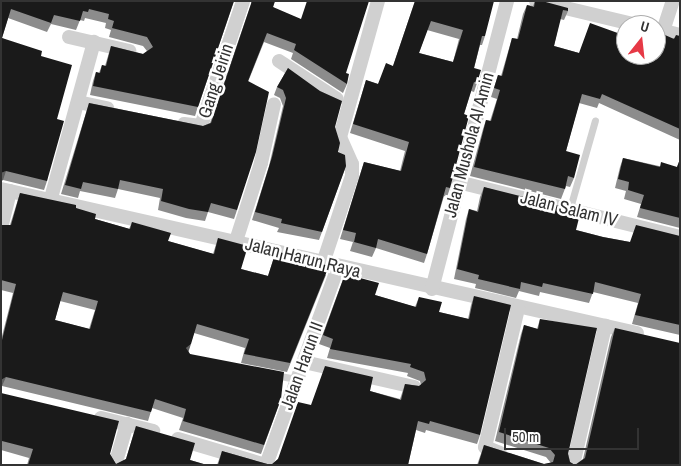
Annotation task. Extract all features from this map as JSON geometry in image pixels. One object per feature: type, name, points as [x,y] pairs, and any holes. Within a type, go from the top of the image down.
[{"type":"street","name":"Gang Jeirin","points":[[170,121],[201,126],[243,1]]},
{"type":"street","points":[[323,263],[352,176],[352,164],[340,137],[347,104],[378,1]]},
{"type":"street","name":"Jalan Mushola Al Amin","points":[[432,289],[458,182],[507,1]]},
{"type":"street","points":[[536,1],[616,20]]},
{"type":"street","points":[[666,16],[673,1]]},
{"type":"street","points":[[666,32],[680,35]]},
{"type":"street","points":[[69,37],[141,54]]},
{"type":"street","points":[[51,198],[94,42]]},
{"type":"street","points":[[279,61],[322,92],[347,104]]},
{"type":"street","points":[[78,102],[124,112]]},
{"type":"street","points":[[236,241],[261,163],[274,104]]},
{"type":"street","name":"Jalan Salam IV","points":[[458,182],[570,208],[680,238]]},
{"type":"street","points":[[1,228],[6,190]]},
{"type":"street","name":"Jalan Harun Raya","points":[[6,190],[51,198],[432,289],[652,337]]},
{"type":"street","name":"Jalan Harun II","points":[[266,465],[338,267]]},
{"type":"street","points":[[515,457],[485,447],[518,308]]},
{"type":"street","points":[[573,465],[605,326]]},
{"type":"street","points":[[304,362],[414,387]]},
{"type":"street","points":[[89,415],[127,424],[266,465]]},
{"type":"street","points":[[116,465],[127,424]]},
{"type":"lane","points":[[570,208],[595,120]]},
{"type":"lane","points":[[261,372],[297,379]]},
{"type":"building","points":[[1,1],[234,1],[198,107],[93,86],[96,72],[100,73],[102,65],[106,66],[111,46],[143,54],[153,47],[147,37],[112,28],[114,21],[108,19],[109,14],[89,9],[88,12],[83,11],[80,21],[54,15],[51,23],[11,9],[2,38],[42,51],[41,56],[72,65],[57,119],[64,121],[47,181],[6,171],[1,173]]},
{"type":"building","points":[[252,1],[275,1],[273,7],[301,19],[307,1],[369,1],[346,73],[349,74],[347,84],[294,50],[296,44],[267,33],[248,81],[269,92],[256,152],[237,210],[211,203],[208,212],[189,209],[161,201],[163,189],[120,180],[118,189],[83,182],[81,189],[65,185],[89,103],[203,126],[211,123]]},
{"type":"building","points":[[415,1],[494,1],[474,68],[481,70],[477,83],[474,82],[464,114],[469,116],[450,188],[446,187],[427,254],[378,239],[376,248],[354,242],[356,233],[343,230],[364,162],[401,171],[409,142],[353,124],[366,80],[378,84],[386,63],[393,66]],"holes":[[[431,21],[463,30],[453,62],[419,53]]]},
{"type":"building","points":[[535,1],[542,1],[568,8],[568,11],[563,10],[554,46],[579,53],[590,23],[616,32],[616,65],[666,65],[666,35],[674,39],[676,35],[680,36],[680,129],[602,94],[600,99],[582,94],[566,151],[580,155],[574,178],[568,176],[565,189],[474,167],[486,120],[491,121],[500,90],[494,88],[498,75],[502,76],[512,38],[518,39],[527,5],[534,7]]},
{"type":"building","points":[[288,68],[320,91],[342,101],[335,127],[340,143],[338,152],[345,155],[346,166],[322,232],[281,223],[282,219],[255,212],[272,157],[286,98],[283,90],[277,87]]},
{"type":"building","points":[[623,158],[660,167],[661,162],[677,167],[680,159],[680,218],[640,208],[644,195],[628,190],[629,182],[618,179]]},
{"type":"building","points":[[484,187],[560,206],[560,210],[580,214],[576,230],[603,237],[630,242],[636,225],[680,236],[680,325],[635,315],[641,294],[595,282],[593,294],[543,283],[542,287],[521,282],[520,289],[478,279],[479,275],[457,269],[469,209],[478,212]]},
{"type":"building","points":[[20,193],[76,205],[76,208],[96,214],[95,219],[130,229],[132,222],[171,233],[168,241],[214,254],[218,238],[248,246],[241,269],[268,276],[276,251],[329,266],[290,363],[244,354],[249,339],[197,324],[191,344],[186,348],[190,354],[284,372],[281,399],[264,445],[183,421],[186,409],[155,399],[151,412],[6,377],[1,380],[1,344],[16,284],[1,280],[1,225],[11,225]],"holes":[[[63,292],[98,301],[90,329],[55,320]]]},
{"type":"building","points":[[345,274],[379,283],[375,295],[416,307],[419,297],[442,302],[439,312],[469,319],[474,296],[511,305],[480,435],[430,421],[429,424],[418,421],[408,465],[271,465],[278,459],[298,402],[311,405],[325,366],[373,377],[370,391],[401,400],[405,384],[419,386],[426,380],[424,372],[410,367],[411,364],[330,349],[333,339],[323,335]]},
{"type":"building","points":[[540,319],[597,328],[568,454],[570,462],[575,465],[478,465],[484,445],[544,464],[553,462],[555,455],[549,448],[499,432],[524,325],[538,329]]},
{"type":"building","points":[[615,328],[680,343],[680,465],[575,465],[585,458]]},
{"type":"building","points":[[1,393],[119,421],[110,454],[116,464],[126,459],[136,426],[195,443],[190,460],[207,465],[28,465],[33,449],[1,442]]},
{"type":"building","points":[[222,451],[271,465],[218,465]]}]
